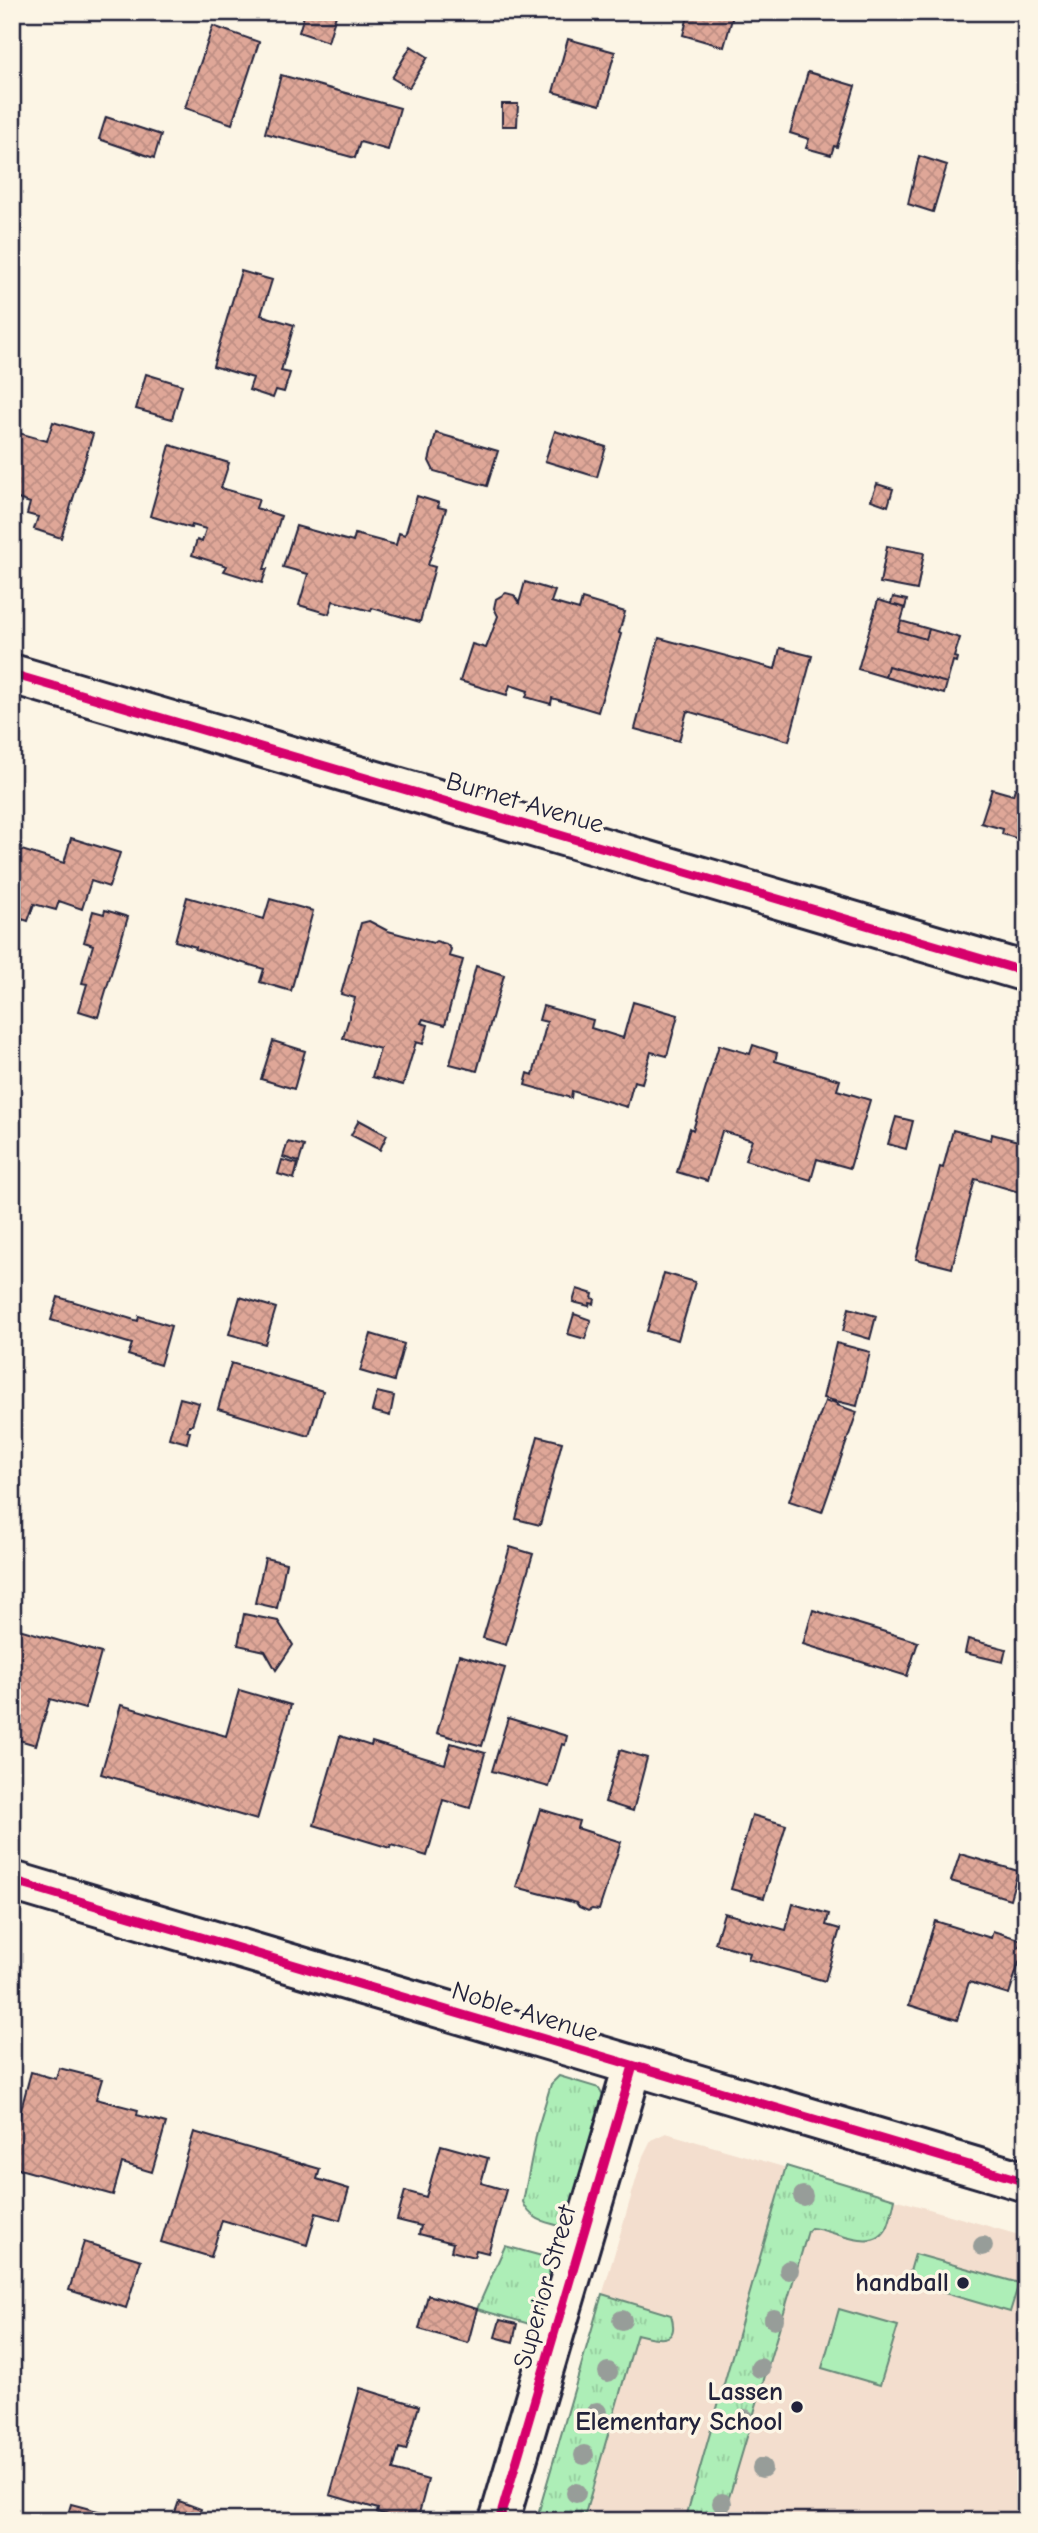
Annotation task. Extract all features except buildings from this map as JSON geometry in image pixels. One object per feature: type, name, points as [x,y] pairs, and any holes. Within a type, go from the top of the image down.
[{"type":"street","name":"Burnet Avenue","points":[[12,674],[1026,972]]},
{"type":"street","name":"Noble Avenue","points":[[12,1881],[1026,2182]]},
{"type":"street","name":"Superior Street","points":[[499,2521],[633,2066]]},
{"type":"shaded area","name":"Lassen Elementary School","points":[[666,2133],[1026,2237],[1026,2521],[536,2521],[643,2156],[651,2140]]},
{"type":"green space","points":[[559,2076],[599,2088],[606,2100],[568,2228],[536,2218],[523,2202],[537,2131],[551,2084]]},
{"type":"green space","points":[[786,2166],[895,2199],[890,2220],[882,2235],[873,2240],[853,2239],[820,2229],[811,2228],[808,2231],[722,2521],[685,2521]]},
{"type":"green space","points":[[505,2246],[553,2259],[533,2325],[477,2309]]},
{"type":"green space","name":"handball","points":[[915,2254],[1019,2283],[1010,2312],[907,2282]]},
{"type":"green space","points":[[602,2294],[671,2315],[672,2332],[664,2338],[637,2334],[583,2521],[536,2521]]},
{"type":"green space","points":[[839,2309],[898,2326],[880,2385],[822,2368]]},
{"type":"cycle path","points":[[12,674],[1026,972]]},
{"type":"cycle path","points":[[12,1881],[1026,2182]]},
{"type":"cycle path","points":[[499,2521],[633,2066]]},
{"type":"place","name":"handball","points":[[963,2283]]},
{"type":"place","name":"Lassen Elementary School","points":[[797,2407]]}]
